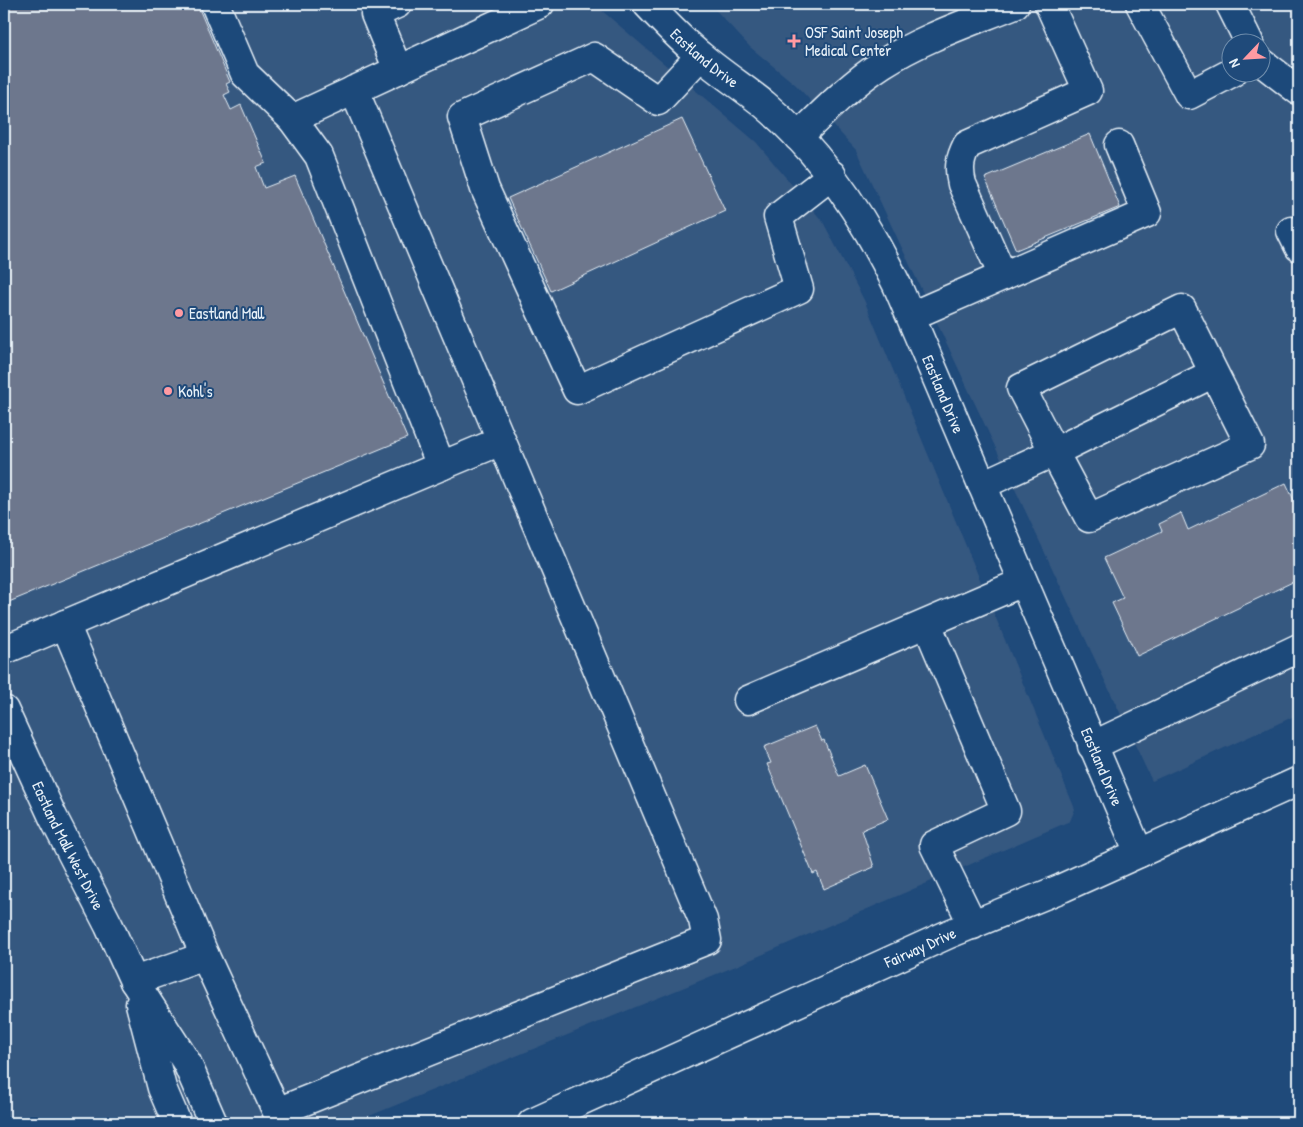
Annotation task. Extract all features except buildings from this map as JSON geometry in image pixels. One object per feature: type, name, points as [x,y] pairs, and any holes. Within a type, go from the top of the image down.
[{"type":"main road","points":[[215,4],[245,74],[292,119],[319,156],[441,466]]},
{"type":"main road","points":[[397,4],[375,14],[398,70]]},
{"type":"main road","points":[[292,119],[540,4]]},
{"type":"main road","name":"Eastland Drive","points":[[647,4],[700,56],[766,106],[798,137],[832,175],[864,220],[880,249],[910,316],[1092,746],[1140,854]]},
{"type":"main road","points":[[798,137],[843,94],[882,64],[909,49],[1015,4]]},
{"type":"main road","points":[[1003,276],[962,184],[959,172],[960,159],[968,145],[1088,91],[1049,4]]},
{"type":"main road","points":[[1140,4],[1189,95],[1220,79]]},
{"type":"main road","points":[[1230,4],[1245,32]]},
{"type":"main road","points":[[700,56],[658,101],[594,57],[462,117],[485,189],[577,390],[799,289],[778,216],[832,175]]},
{"type":"main road","points":[[1270,69],[1299,91]]},
{"type":"main road","points":[[66,624],[205,956],[277,1112],[707,940],[703,920],[354,90]]},
{"type":"main road","points":[[910,316],[1147,213],[1119,145]]},
{"type":"main road","points":[[1182,309],[1250,445],[1089,518],[1054,452],[1021,388],[1182,309]]},
{"type":"main road","points":[[982,485],[1054,452],[1214,373]]},
{"type":"main road","points":[[4,650],[501,441]]},
{"type":"main road","points":[[748,700],[1023,582]]},
{"type":"main road","points":[[927,624],[1006,811],[934,845],[973,925]]},
{"type":"main road","points":[[1092,746],[1299,648]]},
{"type":"main road","name":"Eastland Mall West Drive","points":[[4,710],[53,817],[109,926],[134,981],[187,1063],[213,1123]]},
{"type":"main road","name":"Fairway Drive","points":[[532,1121],[973,925],[1140,854],[1299,780]]},
{"type":"main road","points":[[134,981],[205,956]]},
{"type":"main road","name":"Eastland Mall West Drive","points":[[134,981],[162,1088],[177,1123]]},
{"type":"shaded area","points":[[4,4],[594,4],[756,142],[823,222],[864,300],[1075,809],[1070,821],[736,966],[352,1123],[4,1123]]},
{"type":"shaded area","points":[[710,4],[1299,4],[1299,714],[1152,781],[856,150],[796,85],[750,47]]},
{"type":"place","name":"OSF Saint Joseph Medical Center","points":[[794,41]]},
{"type":"place","name":"Eastland Mall","points":[[179,313]]},
{"type":"place","name":"Kohl's","points":[[168,391]]}]
